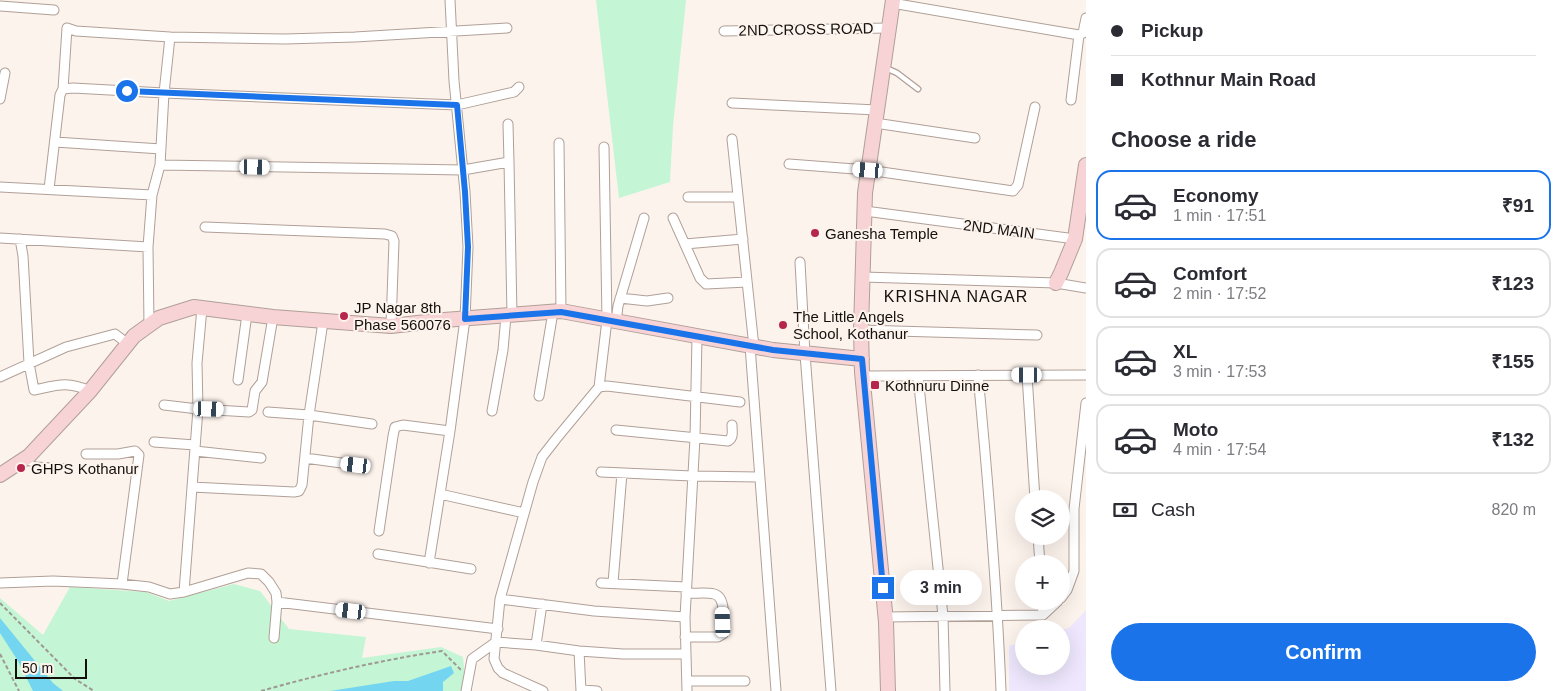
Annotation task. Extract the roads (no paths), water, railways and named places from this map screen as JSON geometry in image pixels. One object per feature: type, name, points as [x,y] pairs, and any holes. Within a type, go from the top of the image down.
[{"type":"street","points":[[429,563],[450,431],[465,319],[468,247],[450,1]]},
{"type":"street","points":[[888,691],[886,617],[863,376],[861,330],[868,170],[893,1],[1079,35]]},
{"type":"street","points":[[0,6],[54,10]]},
{"type":"street","points":[[1071,100],[1079,35],[1083,33],[1086,18]]},
{"type":"street","points":[[49,189],[60,95],[63,89],[67,28],[76,31],[170,36],[285,39],[507,28]]},
{"type":"street","name":"2ND CROSS ROAD","points":[[724,31],[888,28]]},
{"type":"street","points":[[149,325],[148,247],[152,195],[160,165],[164,93],[170,36]]},
{"type":"street","points":[[0,99],[5,73]]},
{"type":"street","points":[[63,89],[457,105],[514,92],[519,87]]},
{"type":"street","points":[[732,103],[876,116],[975,138]]},
{"type":"street","points":[[789,164],[868,170],[1013,190],[1018,185],[1035,107]]},
{"type":"street","points":[[492,411],[509,315],[508,124]]},
{"type":"street","points":[[732,139],[747,282],[759,477],[776,691]]},
{"type":"street","points":[[55,142],[161,149]]},
{"type":"street","points":[[539,396],[557,312],[559,144]]},
{"type":"street","points":[[604,147],[612,321]]},
{"type":"street","points":[[160,165],[463,170],[509,162]]},
{"type":"street","points":[[1056,283],[1074,239],[1086,165]]},
{"type":"street","points":[[0,187],[152,195]]},
{"type":"street","points":[[688,197],[738,197]]},
{"type":"street","name":"2ND MAIN","points":[[865,211],[1074,239]]},
{"type":"street","points":[[543,691],[503,673],[498,668],[494,659],[493,643],[498,628],[500,599],[533,482],[542,457],[599,388],[612,321],[644,218]]},
{"type":"street","points":[[673,218],[700,278],[706,284],[747,282]]},
{"type":"street","points":[[204,227],[385,234],[392,236],[394,241],[391,326]]},
{"type":"street","points":[[0,238],[148,247]]},
{"type":"street","points":[[20,239],[23,256],[28,363],[34,390],[63,384],[78,386],[90,391]]},
{"type":"street","points":[[684,244],[743,239]]},
{"type":"street","points":[[800,262],[805,354],[831,691]]},
{"type":"street","points":[[863,277],[1056,283],[1086,288]]},
{"type":"street","points":[[620,298],[648,301],[668,298]]},
{"type":"street","points":[[0,475],[29,456],[90,391],[134,336],[159,318],[194,307],[322,322],[391,326],[557,312],[752,346],[805,354],[862,359]]},
{"type":"street","points":[[184,592],[198,409],[198,363],[202,308]]},
{"type":"street","points":[[238,380],[247,314]]},
{"type":"street","points":[[164,405],[249,412],[252,410],[255,391],[262,382],[273,317]]},
{"type":"street","points":[[192,487],[299,491],[302,485],[309,415],[322,322]]},
{"type":"street","points":[[861,330],[1037,335]]},
{"type":"street","points":[[0,377],[66,347],[115,334],[128,344]]},
{"type":"street","points":[[687,691],[684,617],[695,438],[697,337]]},
{"type":"street","points":[[978,375],[998,615],[1001,691]]},
{"type":"street","points":[[1027,375],[1034,490]]},
{"type":"street","points":[[863,376],[1086,375]]},
{"type":"street","points":[[918,376],[943,616],[945,691]]},
{"type":"street","points":[[599,388],[607,386],[740,402]]},
{"type":"street","points":[[1070,582],[1074,571],[1074,509],[1086,403]]},
{"type":"street","points":[[268,412],[309,415],[372,424]]},
{"type":"street","points":[[379,531],[395,427],[403,424],[450,431]]},
{"type":"street","points":[[616,430],[728,441],[732,436],[732,425]]},
{"type":"street","points":[[154,442],[261,458]]},
{"type":"street","points":[[86,454],[118,454],[135,451],[140,455],[122,584]]},
{"type":"street","points":[[305,458],[356,465]]},
{"type":"street","points":[[602,472],[759,477]]},
{"type":"street","points":[[613,583],[622,473]]},
{"type":"street","points":[[440,494],[524,513]]},
{"type":"street","points":[[378,554],[471,569]]},
{"type":"street","points":[[0,583],[53,581],[122,584],[149,587],[170,594],[184,592],[248,573],[261,574],[276,593],[274,638]]},
{"type":"street","points":[[600,583],[686,590],[714,594],[720,597],[722,601],[723,634],[718,637],[685,637]]},
{"type":"street","points":[[500,599],[594,611],[684,617]]},
{"type":"street","points":[[277,602],[498,628]]},
{"type":"street","points":[[536,645],[542,604]]},
{"type":"street","points":[[1043,610],[1043,614]]},
{"type":"street","points":[[886,617],[1043,614],[1048,610]]},
{"type":"street","points":[[466,691],[472,659],[493,643],[536,645],[579,651],[623,654],[686,654]]},
{"type":"street","points":[[579,651],[582,690],[597,691]]},
{"type":"street","points":[[687,681],[745,681]]},
{"type":"lane","points":[[883,66],[897,73],[918,89]]},
{"type":"lane","points":[[22,460],[36,465],[70,467]]},
{"type":"water","points":[[0,618],[53,683],[63,691],[33,691],[18,661],[0,633]]},
{"type":"water","points":[[451,666],[454,673],[443,682],[443,691],[330,691],[394,681],[408,681]]},
{"type":"place","name":"Ganesha Temple","points":[[815,233]]},
{"type":"place","name":"JP Nagar 8th Phase 560076","points":[[344,316]]},
{"type":"place","name":"The Little Angels School, Kothanur","points":[[783,325]]},
{"type":"place","name":"Kothnuru Dinne","points":[[875,385]]},
{"type":"place","name":"GHPS Kothanur","points":[[21,468]]},
{"type":"district","name":"KRISHNA NAGAR","points":[[956,296]]}]
